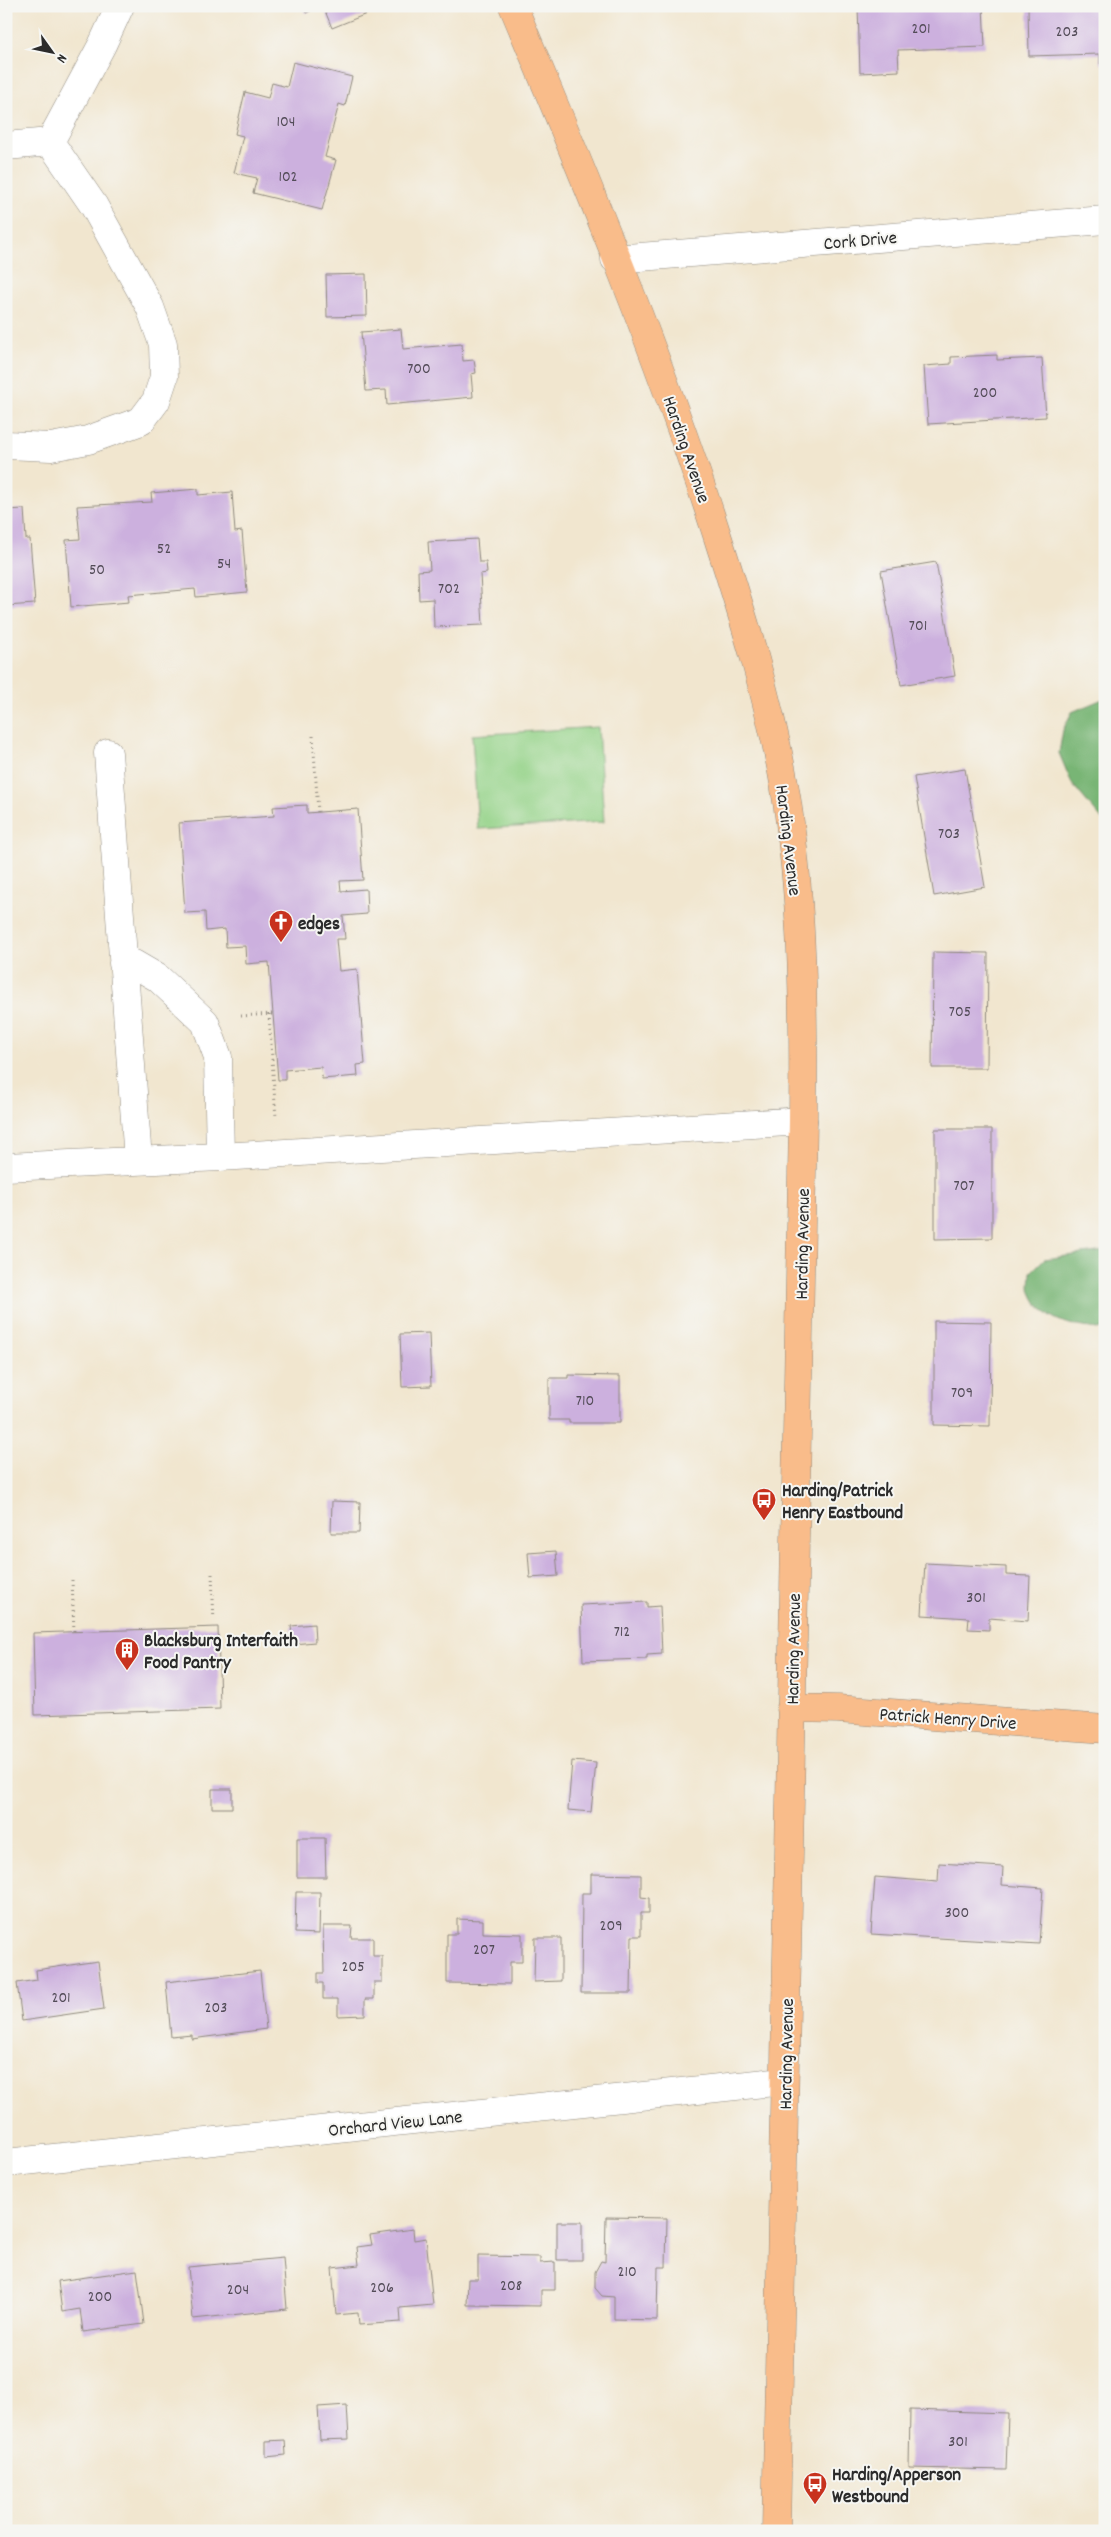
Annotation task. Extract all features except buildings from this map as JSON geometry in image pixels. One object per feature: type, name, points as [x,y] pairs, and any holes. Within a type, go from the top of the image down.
[{"type":"main road","name":"Harding Avenue","points":[[513,6],[665,379],[739,603],[748,631],[783,781],[796,867],[801,928],[804,1011],[803,1121],[776,2531]]},
{"type":"main road","name":"Patrick Henry Drive","points":[[791,1708],[838,1709],[1105,1729]]},
{"type":"street","points":[[50,142],[120,6]]},
{"type":"street","points":[[6,146],[50,142]]},
{"type":"street","points":[[6,445],[51,447],[88,440],[140,421],[156,401],[164,377],[163,344],[150,307],[94,206],[50,142]]},
{"type":"street","name":"Cork Drive","points":[[615,259],[1105,220]]},
{"type":"street","points":[[108,753],[138,1160]]},
{"type":"street","points":[[123,963],[134,964],[158,978],[205,1022],[218,1057],[220,1157]]},
{"type":"street","points":[[6,1167],[220,1157],[803,1121]]},
{"type":"street","name":"Orchard View Lane","points":[[6,2163],[784,2081]]},
{"type":"path","points":[[313,736],[318,812]]},
{"type":"path","points":[[232,1016],[271,1014],[276,1119]]},
{"type":"path","points":[[212,1574],[214,1623]]},
{"type":"path","points":[[72,1580],[74,1632]]},
{"type":"green space","points":[[1105,698],[1105,823],[1072,784],[1059,753],[1063,730],[1072,712]]},
{"type":"green space","points":[[598,727],[604,822],[478,829],[472,735]]},
{"type":"green space","points":[[1105,1251],[1105,1330],[1062,1322],[1052,1317],[1036,1303],[1030,1290],[1031,1272],[1044,1259]]},
{"type":"place","name":"edges","points":[[281,943]]},
{"type":"place","name":"Harding/Patrick Henry Eastbound","points":[[764,1521]]},
{"type":"place","name":"Blacksburg Interfaith Food Pantry","points":[[127,1671]]},
{"type":"place","name":"Harding/Apperson Westbound","points":[[815,2505]]}]
